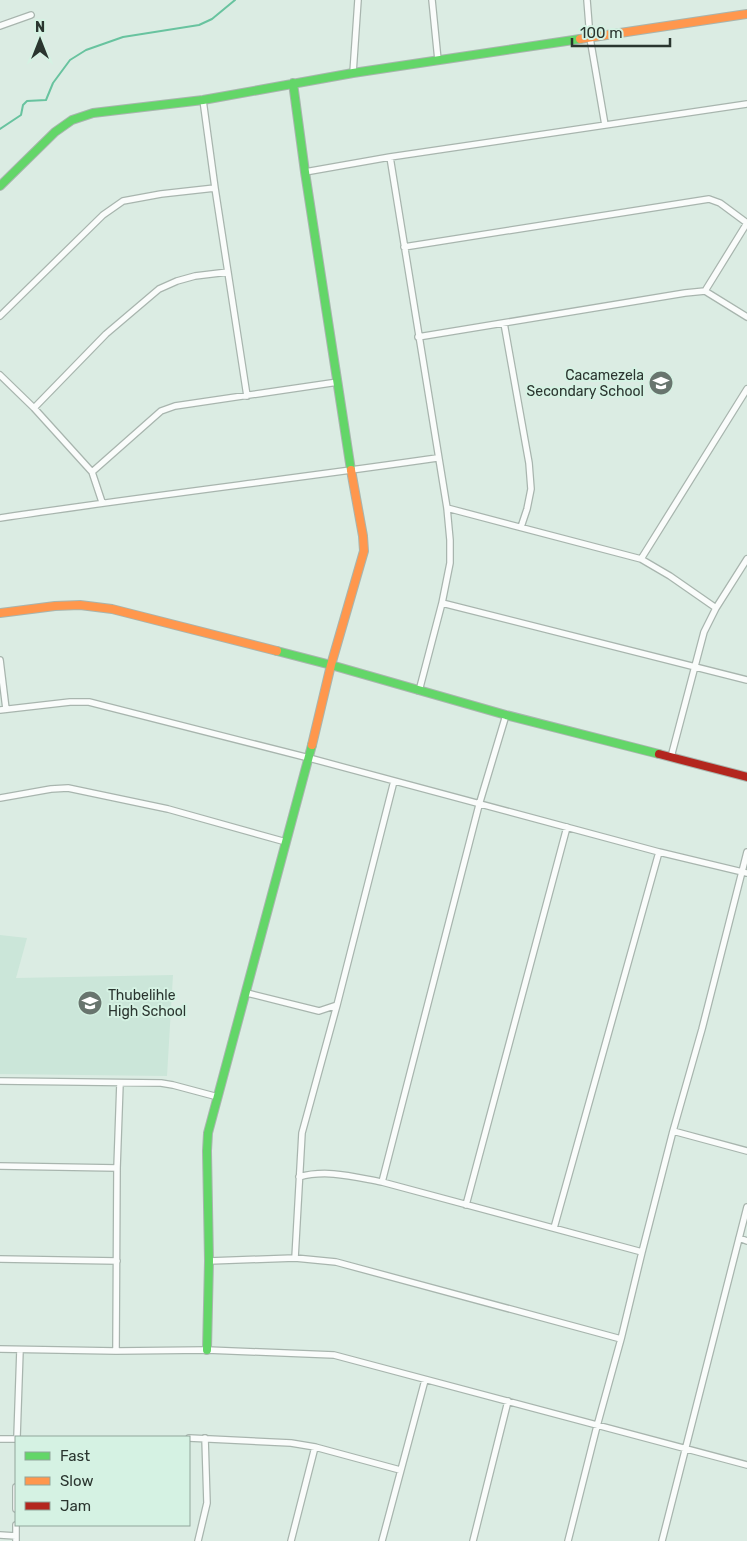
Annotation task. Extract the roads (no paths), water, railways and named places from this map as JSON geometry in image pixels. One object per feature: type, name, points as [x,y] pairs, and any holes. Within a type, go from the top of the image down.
[{"type":"street","points":[[353,73],[358,0]]},
{"type":"street","points":[[432,0],[438,60]]},
{"type":"street","points":[[587,0],[590,38],[605,125]]},
{"type":"street","points":[[0,186],[48,138],[72,120],[93,113],[203,100],[353,73],[747,14]]},
{"type":"street","points":[[0,26],[31,15]]},
{"type":"street","points":[[207,1350],[209,1262],[208,1133],[310,758],[331,665],[364,550],[305,172],[293,83]]},
{"type":"street","points":[[203,100],[247,396]]},
{"type":"street","points":[[305,172],[390,157],[747,104]]},
{"type":"street","points":[[390,157],[437,458],[447,508],[450,540],[450,563],[442,602],[419,691]]},
{"type":"street","points":[[0,316],[103,216],[123,201],[161,194],[215,188]]},
{"type":"street","points":[[404,247],[710,199],[720,203],[747,223],[705,291]]},
{"type":"street","points":[[34,408],[106,334],[159,289],[176,281],[195,276],[228,272]]},
{"type":"street","points":[[418,336],[705,291],[747,317]]},
{"type":"street","points":[[504,323],[529,463],[531,489],[521,526]]},
{"type":"street","points":[[0,375],[34,408],[92,472],[102,502]]},
{"type":"street","points":[[92,472],[161,411],[175,406],[338,382]]},
{"type":"street","points":[[642,559],[747,389]]},
{"type":"street","points":[[0,518],[102,502],[437,458]]},
{"type":"street","points":[[447,508],[642,559],[716,608]]},
{"type":"street","points":[[671,757],[704,632],[716,608],[747,559]]},
{"type":"street","points":[[442,602],[747,680]]},
{"type":"street","points":[[0,613],[55,606],[104,608],[331,665],[506,715],[747,777]]},
{"type":"street","points":[[0,660],[3,709],[70,702],[89,702],[310,758],[659,852],[744,872]]},
{"type":"street","points":[[382,1182],[479,805],[506,715]]},
{"type":"street","points":[[295,1258],[302,1133],[305,1115],[337,1005],[394,781]]},
{"type":"street","points":[[0,798],[51,789],[76,789],[168,809],[286,842]]},
{"type":"street","points":[[466,1205],[567,826]]},
{"type":"street","points":[[554,1228],[659,852]]},
{"type":"street","points":[[568,1541],[597,1426],[622,1339],[673,1131],[744,872],[747,852]]},
{"type":"street","points":[[247,993],[319,1011],[337,1005]]},
{"type":"street","points":[[0,1081],[160,1083],[218,1097]]},
{"type":"street","points":[[116,1351],[118,1261],[117,1168],[120,1083]]},
{"type":"street","points":[[673,1131],[747,1151]]},
{"type":"street","points":[[0,1166],[117,1168]]},
{"type":"street","points":[[299,1177],[325,1173],[382,1182],[642,1252]]},
{"type":"street","points":[[662,1541],[747,1207]]},
{"type":"street","points":[[739,1238],[747,1241]]},
{"type":"street","points":[[209,1262],[295,1258],[336,1262],[357,1266],[622,1339]]},
{"type":"street","points":[[0,1259],[118,1261]]},
{"type":"street","points":[[0,1349],[207,1350],[334,1355],[747,1465]]},
{"type":"street","points":[[17,1436],[20,1350]]},
{"type":"street","points":[[382,1541],[425,1380]]},
{"type":"street","points":[[473,1541],[508,1401]]},
{"type":"street","points":[[0,1439],[15,1438]]},
{"type":"street","points":[[190,1438],[292,1443],[315,1446],[400,1470]]},
{"type":"street","points":[[198,1541],[207,1503],[205,1438]]},
{"type":"street","points":[[290,1541],[315,1446]]},
{"type":"street","points":[[0,1535],[16,1538]]},
{"type":"waterway","points":[[0,129],[21,115],[23,105],[27,101],[46,100],[53,83],[70,60],[86,50],[123,37],[199,25],[212,19],[235,0]]},
{"type":"place","name":"Cacamezela Secondary School","points":[[661,383]]},
{"type":"place","name":"Thubelihle High School","points":[[90,1003]]}]
